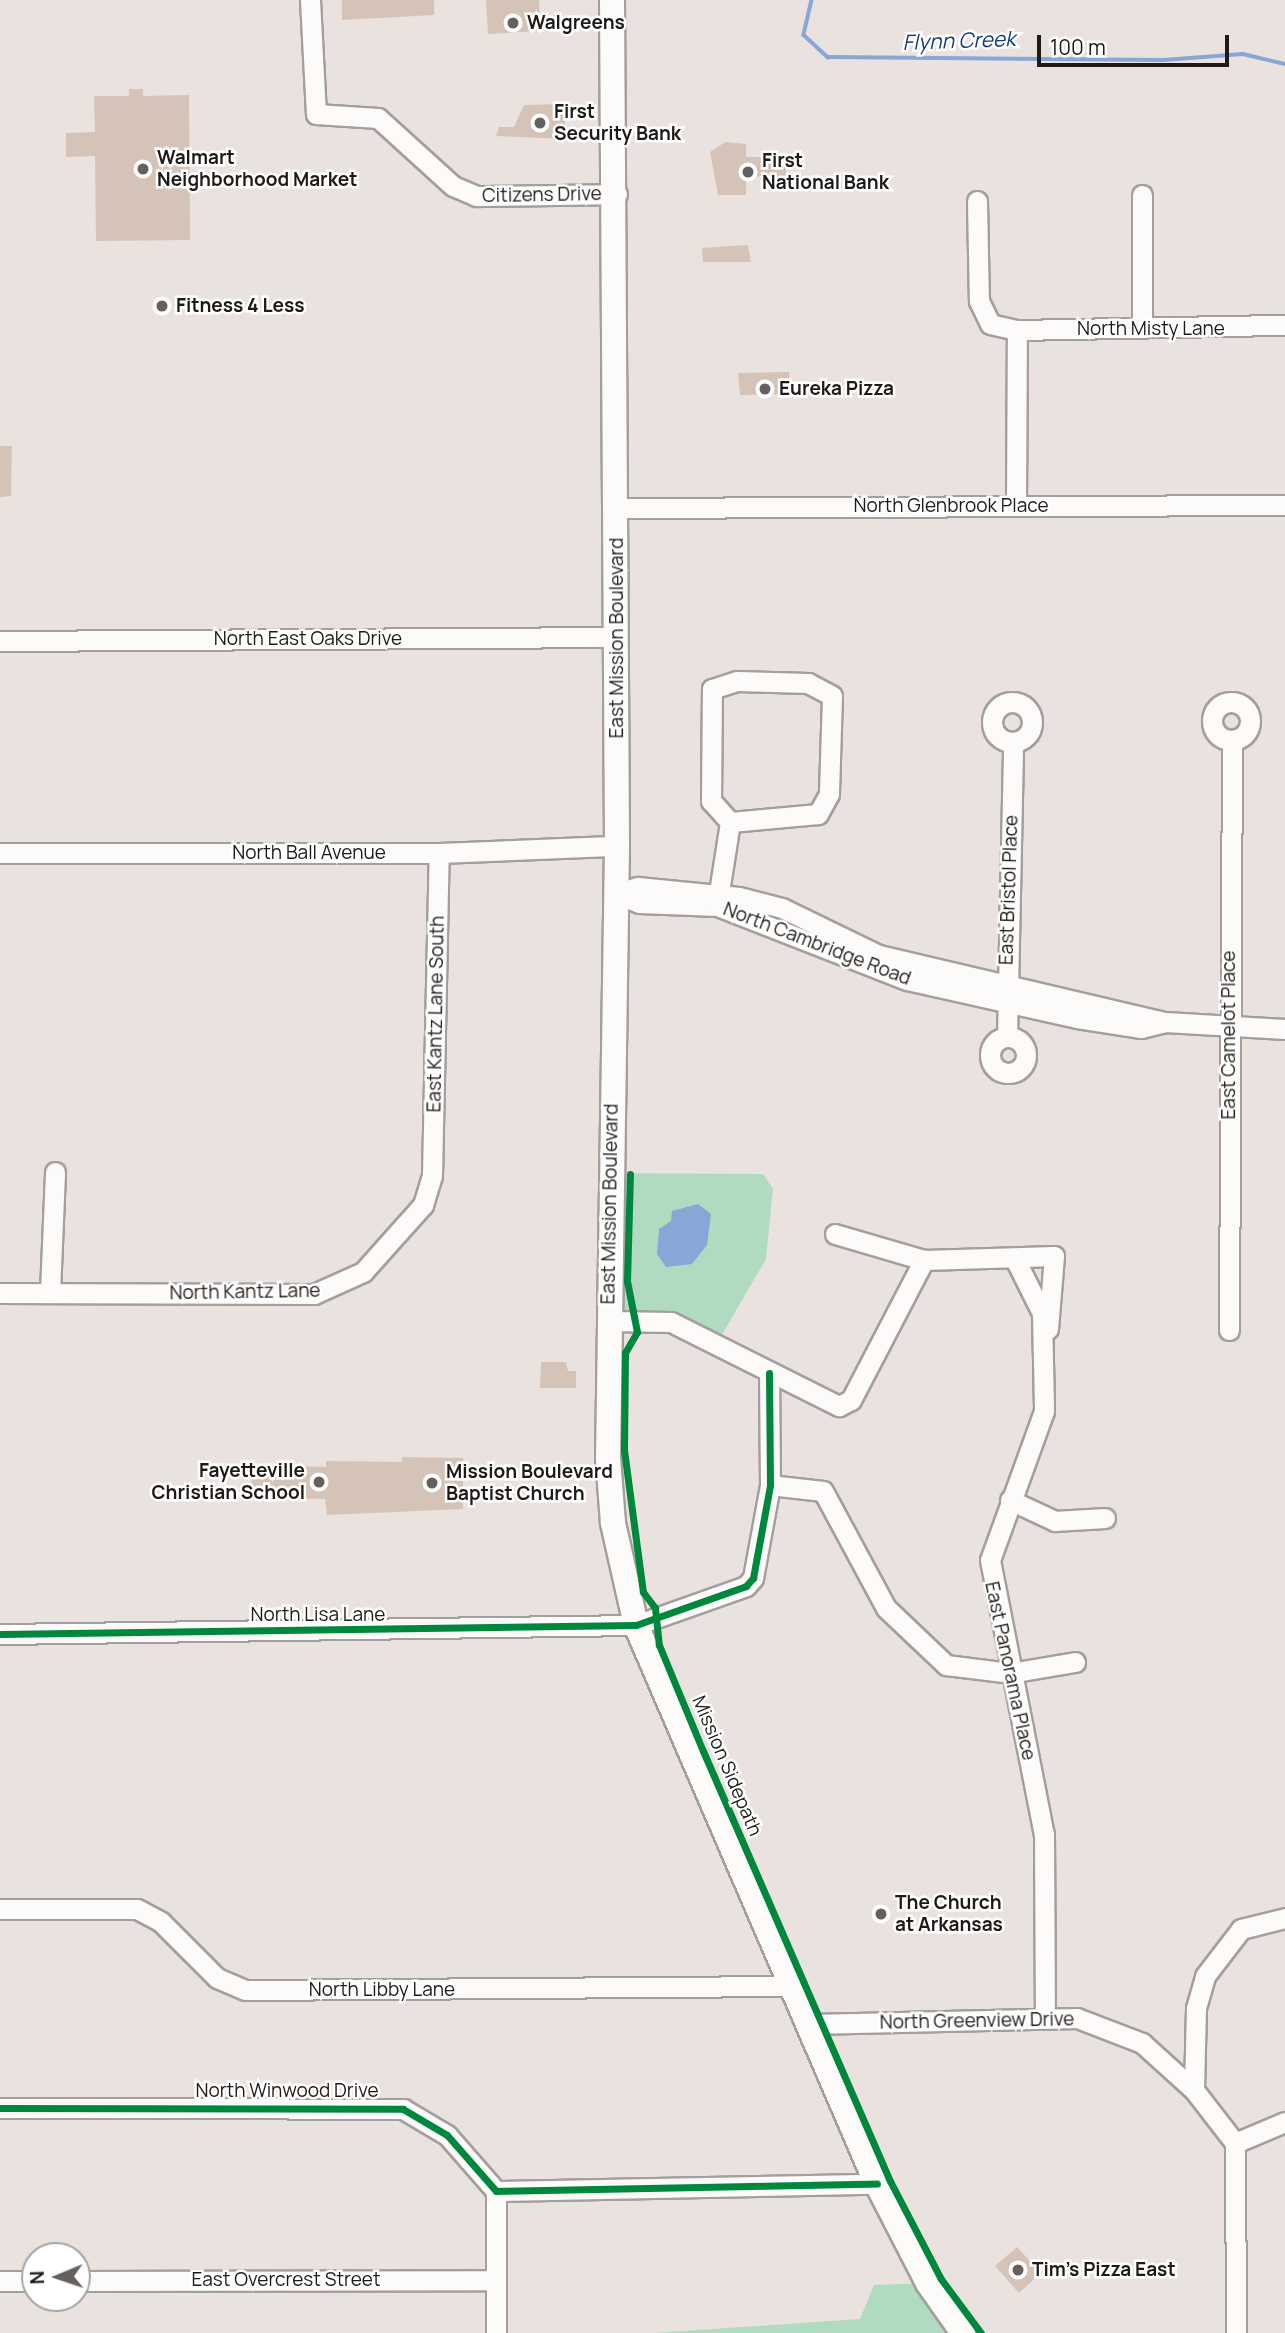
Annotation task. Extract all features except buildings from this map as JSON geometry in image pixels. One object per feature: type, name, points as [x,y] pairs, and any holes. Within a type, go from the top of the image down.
[{"type":"main road","name":"East Mission Boulevard","points":[[612,0],[617,194],[617,846],[608,1321],[610,1492],[636,1625],[811,2025],[877,2184],[928,2283],[963,2333]]},
{"type":"street","name":"Citizens Drive","points":[[310,0],[316,114],[378,118],[453,186],[476,196],[617,194]]},
{"type":"street","points":[[1142,195],[1142,328]]},
{"type":"street","points":[[977,201],[979,300],[990,324],[1017,330],[1016,506]]},
{"type":"street","name":"North Misty Lane","points":[[1017,330],[1285,325]]},
{"type":"street","name":"North Glenbrook Place","points":[[617,508],[1285,505]]},
{"type":"street","name":"North East Oaks Drive","points":[[0,641],[617,637]]},
{"type":"street","points":[[737,681],[808,683],[832,696],[829,794],[818,814],[730,822],[711,801],[712,689],[737,681]]},
{"type":"street","name":"East Camelot Place","points":[[1229,1330],[1232,740]]},
{"type":"street","name":"East Bristol Place","points":[[1007,1037],[1013,743]]},
{"type":"street","points":[[718,899],[730,822]]},
{"type":"street","name":"North Ball Avenue","points":[[0,853],[439,853],[617,846]]},
{"type":"street","name":"East Kantz Lane South","points":[[432,1175],[439,853]]},
{"type":"street","name":"North Cambridge Road","points":[[616,894],[639,903],[718,899],[907,980],[1006,994],[1141,1028],[1165,1022],[1285,1030]]},
{"type":"street","points":[[50,1292],[55,1172]]},
{"type":"street","name":"North Kantz Lane","points":[[0,1293],[331,1290],[363,1272],[403,1232],[423,1205],[432,1175]]},
{"type":"street","points":[[835,1234],[923,1260],[1015,1259]]},
{"type":"street","name":"East Panorama Place","points":[[1045,2017],[1044,1834],[1010,1673],[990,1560],[1010,1500],[1040,1434],[1046,1334],[1042,1313],[1015,1259],[1054,1256],[1053,1315],[1046,1334]]},
{"type":"street","points":[[608,1321],[670,1322],[830,1405],[846,1405],[923,1260]]},
{"type":"street","points":[[769,1373],[770,1485],[823,1491],[886,1608],[946,1665],[1010,1673],[1075,1662]]},
{"type":"street","name":"North Lisa Lane","points":[[0,1634],[636,1625],[746,1586],[770,1485]]},
{"type":"street","points":[[1010,1500],[1055,1521],[1105,1518]]},
{"type":"street","name":"North Libby Lane","points":[[0,1909],[137,1909],[161,1922],[217,1978],[245,1990],[794,1986]]},
{"type":"street","points":[[1194,2090],[1196,2008],[1205,1976],[1241,1929],[1285,1918]]},
{"type":"street","name":"North Greenview Drive","points":[[811,2025],[1077,2018],[1125,2033],[1194,2090],[1235,2143]]},
{"type":"street","name":"North Winwood Drive","points":[[0,2108],[403,2109],[447,2135],[496,2191]]},
{"type":"street","points":[[1236,2333],[1235,2143],[1285,2123]]},
{"type":"street","points":[[496,2333],[496,2191],[877,2184]]},
{"type":"street","name":"East Overcrest Street","points":[[91,2281],[494,2280]]},
{"type":"street","points":[[0,2281],[21,2281]]},
{"type":"green space","points":[[611,1173],[763,1174],[773,1189],[766,1259],[716,1345],[671,1322],[608,1321]]},
{"type":"green space","points":[[928,2283],[963,2333],[653,2333],[860,2319],[874,2285]]},
{"type":"water","points":[[698,1204],[711,1214],[707,1245],[692,1264],[666,1267],[657,1254],[659,1229],[671,1221],[672,1211]]},
{"type":"waterway","name":"Flynn Creek","points":[[812,0],[804,35],[828,57],[1164,60],[1243,54],[1285,64]]},
{"type":"cycle path","name":"Mission Sidepath","points":[[630,1174],[627,1281],[637,1332],[625,1353],[624,1450],[643,1592],[655,1608],[659,1645],[890,2181],[941,2279],[981,2333]]},
{"type":"cycle path","points":[[0,1634],[636,1625],[746,1586],[753,1578],[770,1485],[769,1373]]},
{"type":"cycle path","points":[[0,2108],[403,2109],[447,2135],[496,2191],[877,2184]]},
{"type":"place","name":"Walgreens","points":[[513,23]]},
{"type":"place","name":"First Security Bank","points":[[540,123]]},
{"type":"place","name":"Walmart Neighborhood Market","points":[[143,169]]},
{"type":"place","name":"First National Bank","points":[[748,172]]},
{"type":"place","name":"Fitness 4 Less","points":[[162,306]]},
{"type":"place","name":"Eureka Pizza","points":[[765,389]]},
{"type":"place","name":"Fayetteville Christian School","points":[[319,1482]]},
{"type":"place","name":"Mission Boulevard Baptist Church","points":[[432,1483]]},
{"type":"place","name":"The Church at Arkansas","points":[[881,1914]]},
{"type":"place","name":"Tim’s Pizza East","points":[[1018,2270]]}]
